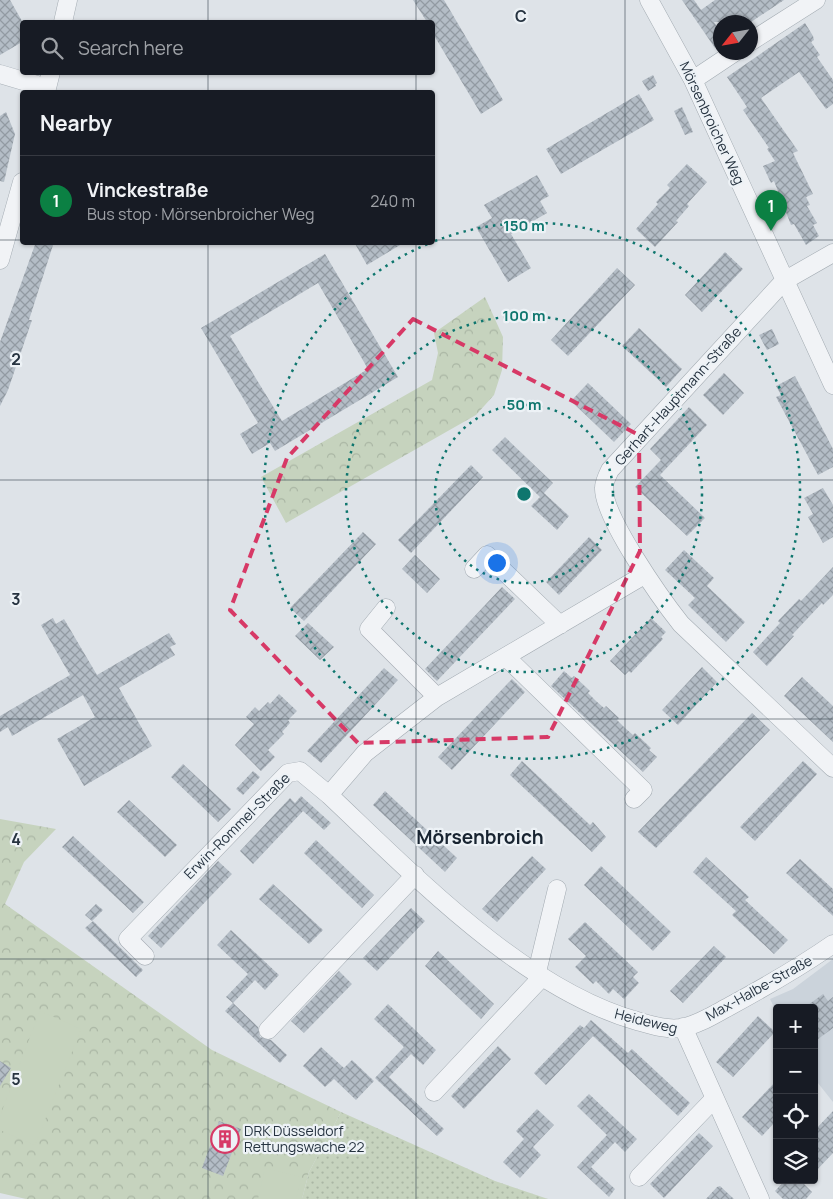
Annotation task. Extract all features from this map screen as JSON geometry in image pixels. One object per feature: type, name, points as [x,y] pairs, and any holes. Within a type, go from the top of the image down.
[{"type":"street","points":[[63,20],[68,0]]},
{"type":"street","name":"Mörsenbroicher Weg","points":[[649,0],[693,80],[833,384]]},
{"type":"street","points":[[758,37],[816,0]]},
{"type":"street","points":[[693,80],[723,60]]},
{"type":"street","points":[[0,74],[48,84]]},
{"type":"street","points":[[0,260],[20,189]]},
{"type":"street","name":"Gerhart-Hauptmann-Straße","points":[[833,253],[784,281],[610,470],[604,488],[605,499],[644,574],[681,624],[833,768]]},
{"type":"street","points":[[474,569],[487,555],[560,625]]},
{"type":"street","points":[[329,795],[365,753],[437,697],[644,574]]},
{"type":"street","points":[[386,608],[369,629],[437,697]]},
{"type":"street","points":[[506,657],[643,790],[634,799]]},
{"type":"street","name":"Erwin-Rommel-Straße","points":[[145,956],[128,939],[288,773],[300,771],[329,795]]},
{"type":"street","name":"Heideweg","points":[[329,795],[415,875],[487,937],[540,974],[613,1014],[656,1026],[682,1028],[713,1100],[760,1199]]},
{"type":"street","points":[[268,1030],[415,875]]},
{"type":"street","points":[[434,1092],[540,974],[556,889]]},
{"type":"street","name":"Max-Halbe-Straße","points":[[682,1028],[716,1014],[755,993],[833,944]]},
{"type":"street","points":[[639,1177],[713,1100]]},
{"type":"highlighted area","points":[[413,319],[639,435],[640,551],[548,737],[358,743],[230,610],[287,458]]},
{"type":"shaded area","points":[[833,959],[833,1102],[818,1083],[818,1004],[773,1005],[770,999],[793,989]]},
{"type":"green space","points":[[485,297],[503,337],[502,370],[494,395],[476,415],[286,523],[261,477],[432,380],[438,353],[434,333]]},
{"type":"green space","points":[[0,819],[56,829],[24,862],[5,904],[212,1050],[341,1112],[309,1172],[302,1199],[26,1199],[0,1193]]},
{"type":"green space","points":[[40,1011],[81,1029],[35,1145],[0,1130],[0,1116]]},
{"type":"green space","points":[[341,1112],[495,1181],[548,1199],[302,1199],[309,1172]]},
{"type":"green space","points":[[265,1168],[301,1177],[296,1199],[258,1199]]},
{"type":"building","points":[[0,0],[10,0],[21,20],[20,43],[0,55]]},
{"type":"building","points":[[413,0],[444,0],[503,100],[481,114],[435,37],[435,20],[426,20]]},
{"type":"building","points":[[682,0],[694,0],[701,10],[715,0],[784,0],[758,17],[758,15],[713,15],[713,45]]},
{"type":"building","points":[[805,23],[813,36],[814,40],[811,42],[820,55],[817,57],[833,80],[833,104],[826,109],[799,72],[761,98],[798,151],[793,153],[813,194],[806,197],[810,205],[807,206],[817,223],[813,225],[819,236],[806,245],[794,224],[791,225],[774,181],[771,183],[763,166],[775,161],[767,149],[769,148],[743,110],[747,107],[727,77],[752,60],[758,60],[758,56]]},
{"type":"building","points":[[653,75],[657,83],[655,84],[656,86],[648,91],[642,81]]},
{"type":"building","points":[[639,94],[654,120],[561,174],[546,149]]},
{"type":"building","points":[[682,107],[693,132],[685,135],[674,111]]},
{"type":"building","points":[[6,112],[15,134],[4,182],[0,181],[0,116]]},
{"type":"building","points":[[687,164],[707,182],[687,204],[689,206],[676,221],[678,222],[655,247],[636,229],[658,204],[656,202],[670,188],[667,185]]},
{"type":"building","points":[[537,175],[549,196],[540,201],[547,213],[511,234],[531,268],[508,282],[476,227],[492,218],[484,205]]},
{"type":"building","points":[[35,245],[53,245],[29,320],[32,320],[8,390],[0,406],[0,342]]},
{"type":"building","points":[[356,245],[400,245],[367,265]]},
{"type":"building","points":[[725,252],[743,269],[702,312],[685,295]]},
{"type":"building","points":[[325,254],[398,377],[275,451],[270,443],[252,454],[240,434],[258,423],[201,328]],"holes":[[[318,283],[368,369],[282,421],[230,336]]]},
{"type":"building","points":[[617,268],[635,285],[568,356],[551,340]]},
{"type":"building","points":[[639,328],[682,369],[666,387],[622,346]]},
{"type":"building","points":[[772,329],[779,344],[767,350],[759,335]]},
{"type":"building","points":[[724,373],[744,393],[723,415],[703,395]]},
{"type":"building","points":[[795,376],[833,449],[833,467],[818,475],[776,397],[781,395],[776,386]]},
{"type":"building","points":[[588,383],[631,424],[614,442],[571,401]]},
{"type":"building","points":[[689,407],[707,425],[660,475],[705,518],[687,536],[635,487],[661,460],[650,449]]},
{"type":"building","points":[[505,437],[553,483],[544,493],[569,516],[557,530],[531,506],[540,497],[492,450]]},
{"type":"building","points":[[471,465],[483,477],[411,553],[398,540]]},
{"type":"building","points":[[823,488],[833,505],[833,537],[823,543],[808,517],[813,514],[804,498]]},
{"type":"building","points":[[363,532],[376,544],[304,621],[290,608]]},
{"type":"building","points":[[589,537],[602,550],[559,595],[546,582]]},
{"type":"building","points":[[684,550],[714,578],[707,586],[745,622],[726,642],[688,605],[695,598],[665,570]]},
{"type":"building","points":[[415,555],[440,579],[427,593],[402,569]]},
{"type":"building","points":[[833,567],[833,595],[823,605],[822,603],[792,635],[794,636],[767,666],[753,652],[780,623],[778,621],[799,599],[801,601]]},
{"type":"building","points":[[502,587],[515,599],[437,681],[425,669]]},
{"type":"building","points":[[53,618],[56,624],[64,619],[97,675],[169,633],[176,644],[170,647],[175,655],[119,688],[152,746],[84,786],[57,739],[95,717],[83,695],[12,736],[8,727],[0,732],[0,716],[70,675],[41,625]]},
{"type":"building","points":[[651,618],[666,632],[661,637],[663,639],[631,673],[629,671],[625,675],[610,661]]},
{"type":"building","points":[[308,623],[334,647],[320,660],[295,636]]},
{"type":"building","points":[[702,667],[717,682],[678,725],[662,710]]},
{"type":"building","points":[[384,668],[398,680],[321,763],[307,751]]},
{"type":"building","points":[[564,671],[572,678],[574,676],[590,691],[588,693],[596,701],[604,708],[606,706],[619,718],[617,720],[625,728],[633,735],[635,733],[651,748],[649,750],[657,757],[643,772],[551,686]]},
{"type":"building","points":[[802,677],[833,706],[833,742],[784,696]]},
{"type":"building","points":[[512,679],[525,692],[452,770],[438,757]]},
{"type":"building","points":[[279,694],[297,711],[288,720],[290,723],[282,732],[284,734],[268,750],[275,757],[261,771],[235,745],[254,724],[246,717],[255,707],[259,711],[268,702],[270,704]]},
{"type":"building","points":[[752,713],[770,730],[656,848],[638,832]]},
{"type":"building","points":[[522,761],[590,825],[593,822],[606,837],[592,852],[510,775]]},
{"type":"building","points":[[803,761],[817,774],[755,841],[740,827]]},
{"type":"building","points":[[183,764],[231,809],[218,822],[171,777]]},
{"type":"building","points":[[253,771],[260,777],[243,795],[236,789]]},
{"type":"building","points":[[385,791],[457,858],[445,872],[373,805]]},
{"type":"building","points":[[301,796],[331,823],[324,830],[303,811],[253,864],[240,851],[290,798],[295,803]]},
{"type":"building","points":[[129,800],[177,845],[165,857],[117,812]]},
{"type":"building","points":[[73,836],[144,902],[133,913],[62,847]]},
{"type":"building","points":[[316,840],[374,895],[362,908],[304,853]]},
{"type":"building","points":[[532,856],[546,869],[497,922],[482,909]]},
{"type":"building","points":[[706,857],[749,897],[745,900],[788,940],[774,954],[732,915],[736,911],[693,872]]},
{"type":"building","points":[[800,859],[833,889],[833,916],[786,873]]},
{"type":"building","points":[[218,861],[232,874],[161,948],[148,936]]},
{"type":"building","points":[[601,866],[671,932],[653,951],[584,885]]},
{"type":"building","points":[[273,884],[323,930],[309,944],[259,899]]},
{"type":"building","points":[[96,904],[103,910],[92,921],[85,915]]},
{"type":"building","points":[[411,908],[425,921],[377,971],[363,958]]},
{"type":"building","points":[[93,921],[143,970],[136,977],[85,928]]},
{"type":"building","points":[[585,922],[638,972],[633,977],[639,983],[624,999],[613,989],[609,994],[596,981],[593,984],[575,967],[586,956],[568,939]]},
{"type":"building","points":[[231,930],[279,975],[265,990],[255,980],[233,1003],[226,997],[248,974],[217,945]]},
{"type":"building","points":[[714,946],[726,957],[683,1003],[670,991]]},
{"type":"building","points":[[438,951],[494,1004],[481,1019],[425,966]]},
{"type":"building","points":[[339,971],[352,984],[304,1033],[291,1021]]},
{"type":"building","points":[[823,994],[828,1001],[833,997],[833,1028],[818,1039],[818,1004],[809,1004]]},
{"type":"building","points":[[233,1003],[258,1027],[260,1037],[271,1040],[287,1055],[280,1063],[225,1011]]},
{"type":"building","points":[[388,1004],[436,1050],[423,1065],[411,1054],[389,1077],[444,1129],[437,1136],[375,1078],[404,1047],[374,1019]]},
{"type":"building","points":[[758,1016],[773,1030],[773,1034],[733,1077],[716,1062]]},
{"type":"building","points":[[591,1020],[628,1053],[632,1049],[690,1103],[678,1116],[593,1036],[546,1085],[534,1073],[580,1025],[584,1028]]},
{"type":"building","points":[[498,1046],[511,1059],[464,1109],[451,1096]]},
{"type":"building","points":[[321,1047],[344,1068],[352,1060],[374,1081],[356,1100],[334,1079],[325,1087],[303,1066]]},
{"type":"building","points":[[0,1061],[11,1068],[0,1086]]},
{"type":"building","points":[[773,1084],[773,1124],[762,1136],[742,1117]]},
{"type":"building","points":[[589,1094],[637,1139],[625,1152],[615,1142],[591,1167],[615,1189],[609,1197],[577,1167],[607,1135],[577,1106]]},
{"type":"building","points":[[537,1109],[554,1125],[533,1147],[541,1155],[520,1178],[503,1162],[524,1139],[516,1131]]},
{"type":"building","points":[[833,1111],[833,1153],[818,1169],[818,1139],[818,1127]]},
{"type":"building","name":"DRK Düsseldorf Rettungswache 22","points":[[219,1121],[241,1129],[223,1176],[202,1168]]},
{"type":"building","points":[[699,1133],[713,1146],[664,1198],[650,1184]]},
{"type":"building","points":[[781,1184],[804,1184],[812,1192],[806,1199],[783,1199],[775,1191]]},
{"type":"building","points":[[720,1186],[734,1199],[706,1199],[717,1187]]},
{"type":"place","name":"Vinckestraße","points":[[771,231]]},
{"type":"place","name":"DRK Düsseldorf Rettungswache 22","points":[[225,1139]]},
{"type":"district","name":"Mörsenbroich","points":[[480,837]]}]
